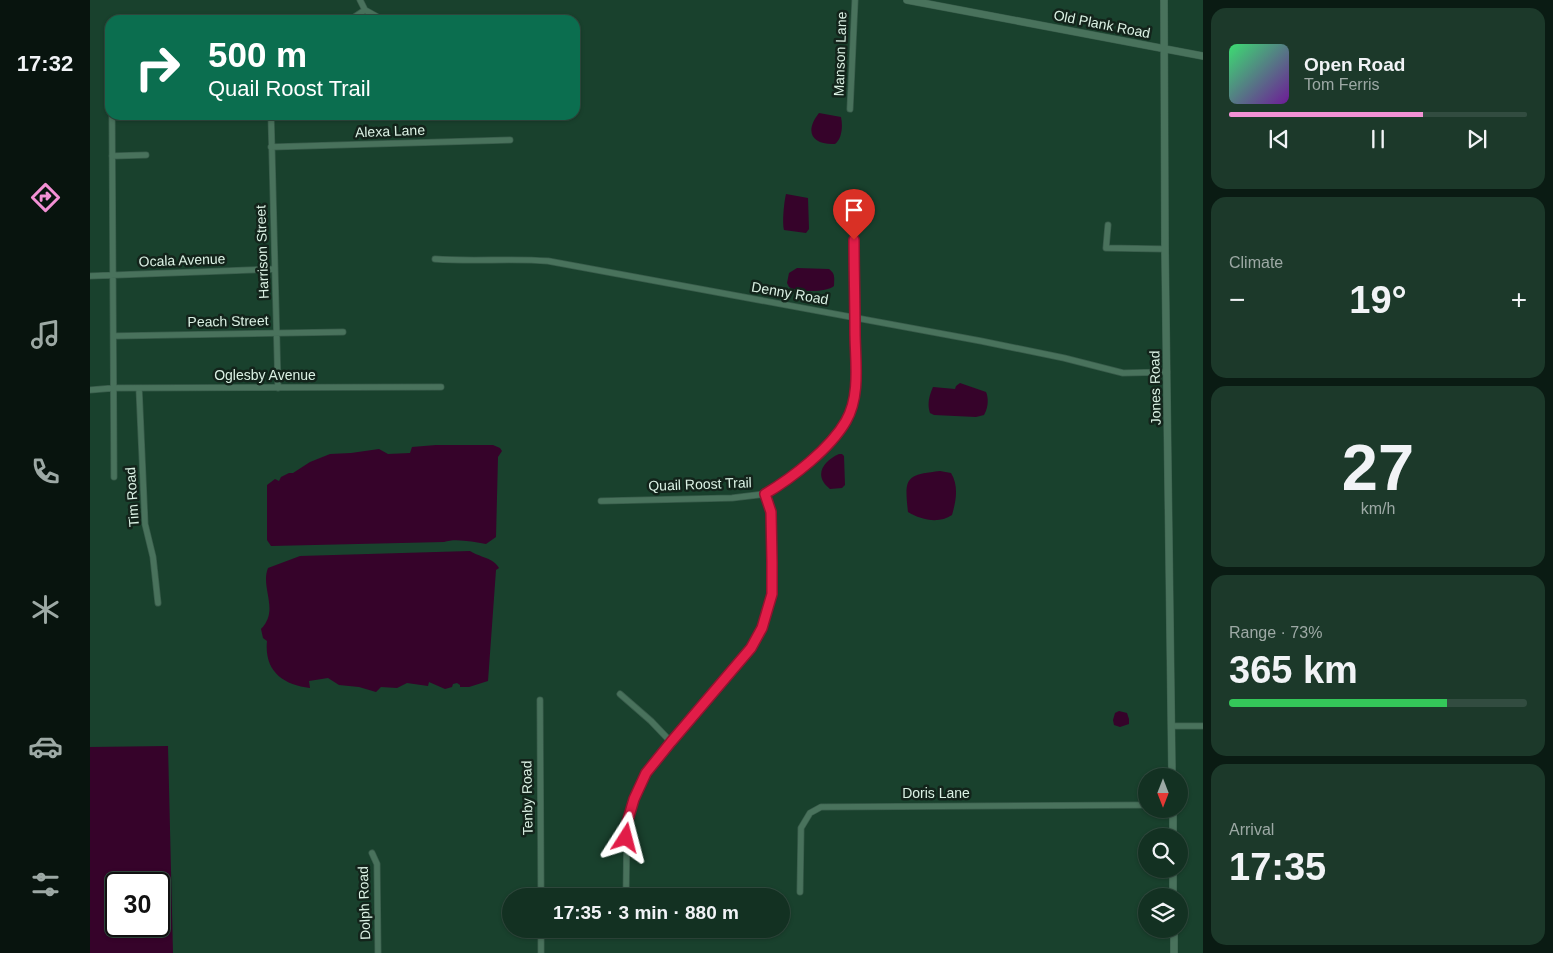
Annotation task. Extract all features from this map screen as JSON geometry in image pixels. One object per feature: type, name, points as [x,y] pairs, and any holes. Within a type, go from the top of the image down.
[{"type":"street","points":[[360,0],[365,10],[374,15]]},
{"type":"street","name":"Manson Lane","points":[[850,109],[855,0]]},
{"type":"street","name":"Old Plank Road","points":[[907,0],[1203,56]]},
{"type":"street","name":"Jones Road","points":[[1164,0],[1165,249],[1172,768]]},
{"type":"street","points":[[358,15],[365,10]]},
{"type":"street","points":[[112,120],[114,477]]},
{"type":"street","name":"Harrison Street","points":[[271,120],[278,388]]},
{"type":"street","name":"Alexa Lane","points":[[272,147],[510,140]]},
{"type":"street","points":[[112,156],[146,155]]},
{"type":"street","points":[[1108,225],[1106,248],[1165,249]]},
{"type":"street","points":[[854,235],[856,318]]},
{"type":"street","name":"Denny Road","points":[[435,259],[465,262],[517,259],[548,261],[1017,348],[1123,373],[1167,372]]},
{"type":"street","name":"Ocala Avenue","points":[[90,276],[275,269]]},
{"type":"street","name":"Quail Roost Trail","points":[[601,501],[732,498],[765,494],[790,479],[838,433],[847,420],[854,396],[856,318]]},
{"type":"street","name":"Peach Street","points":[[114,336],[343,332]]},
{"type":"street","name":"Oglesby Avenue","points":[[90,390],[114,388],[441,387]]},
{"type":"street","name":"Tim Road","points":[[139,388],[145,524],[152,557],[158,603]]},
{"type":"street","points":[[626,888],[627,823],[639,786],[646,773],[671,742],[751,648],[762,628],[772,594],[772,518],[765,494]]},
{"type":"street","points":[[620,694],[651,721],[671,742]]},
{"type":"street","name":"Tenby Road","points":[[540,700],[541,888]]},
{"type":"street","points":[[1172,726],[1203,726]]},
{"type":"street","name":"Doris Lane","points":[[800,892],[801,828],[810,813],[821,807],[1138,805]]},
{"type":"street","name":"Dolph Road","points":[[372,853],[377,864],[378,953]]},
{"type":"street","points":[[541,938],[541,953]]},
{"type":"street","points":[[1174,938],[1174,953]]},
{"type":"shaded area","points":[[819,113],[841,117],[841,132],[835,144],[821,142],[813,136],[812,126]]},
{"type":"shaded area","points":[[786,194],[808,198],[809,229],[806,233],[784,230]]},
{"type":"shaded area","points":[[797,268],[829,269],[834,275],[834,286],[825,290],[812,291],[793,289],[787,283],[789,273]]},
{"type":"shaded area","points":[[960,383],[986,392],[988,403],[984,415],[976,417],[934,415],[930,413],[929,400],[933,387],[955,389]]},
{"type":"shaded area","points":[[493,445],[502,451],[498,457],[496,537],[486,544],[454,540],[444,542],[271,546],[267,540],[267,485],[275,479],[279,481],[281,477],[330,454],[379,449],[388,454],[410,453],[412,447]]},
{"type":"shaded area","points":[[839,454],[844,456],[845,485],[842,488],[830,489],[822,479],[822,469],[828,461]]},
{"type":"shaded area","points":[[940,471],[951,473],[954,478],[956,499],[952,515],[947,518],[930,520],[908,512],[907,485],[910,480],[920,474]]},
{"type":"shaded area","points":[[470,551],[490,560],[499,568],[496,570],[488,681],[469,687],[460,687],[457,683],[445,689],[429,682],[428,686],[407,683],[397,688],[381,687],[376,692],[359,687],[339,685],[328,678],[309,681],[310,688],[291,684],[277,675],[272,668],[267,652],[267,641],[263,638],[261,629],[269,614],[266,583],[268,568],[300,556]]},
{"type":"shaded area","points":[[1119,711],[1127,713],[1129,724],[1120,727],[1114,725],[1115,713]]},
{"type":"shaded area","points":[[168,746],[173,953],[90,953],[90,747]]},
{"type":"route","points":[[626,838],[627,823],[634,799],[646,773],[751,648],[762,628],[772,594],[772,523],[769,503],[765,494],[790,479],[838,433],[847,420],[853,402],[856,371],[854,240]]}]
